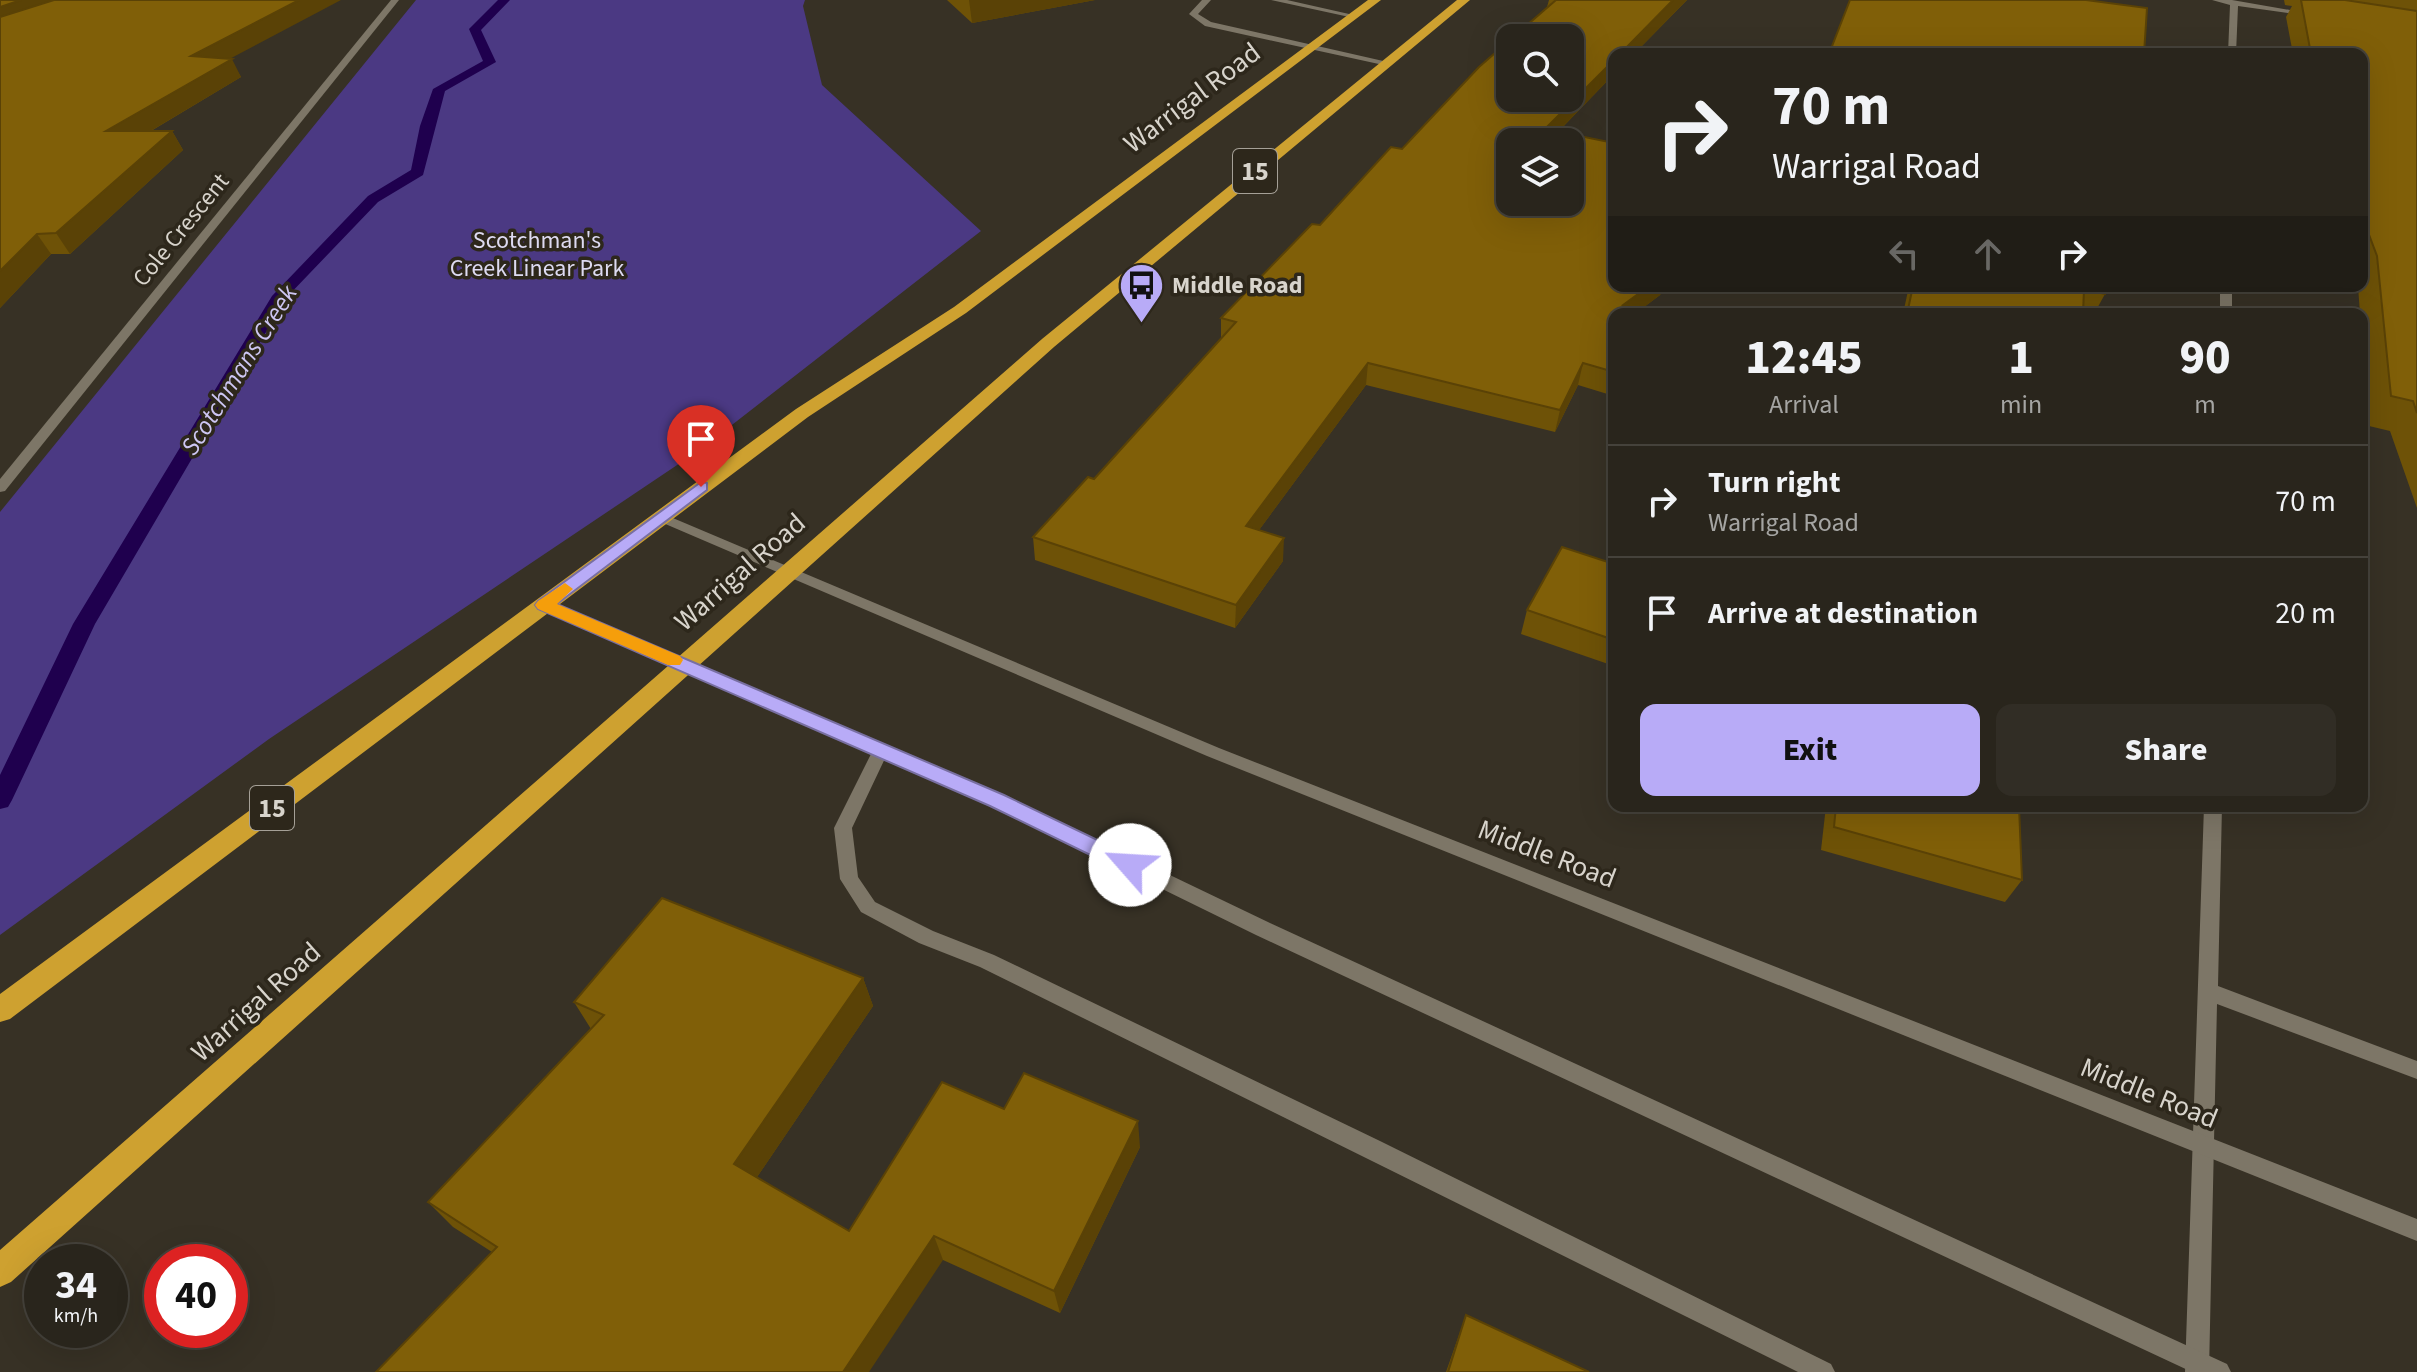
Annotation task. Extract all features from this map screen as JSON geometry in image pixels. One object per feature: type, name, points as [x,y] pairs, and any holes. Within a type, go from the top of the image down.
[{"type":"highway","name":"Warrigal Road","points":[[0,1010],[802,413],[960,310],[1375,0]]},
{"type":"highway","name":"Warrigal Road","points":[[0,1271],[1048,343],[1464,0]]},
{"type":"street","name":"Cole Crescent","points":[[0,488],[395,0]]},
{"type":"street","points":[[1207,0],[1193,14],[1208,24],[1388,63]]},
{"type":"street","points":[[1275,0],[1354,16]]},
{"type":"street","points":[[2216,0],[2325,17]]},
{"type":"street","points":[[2232,48],[2234,3]]},
{"type":"street","name":"Middle Road","points":[[661,517],[1213,752],[2417,1230]]},
{"type":"street","points":[[544,605],[997,800],[1263,929],[2219,1372]]},
{"type":"street","points":[[881,750],[843,828],[849,879],[868,907],[926,937],[987,961],[1372,1148],[1823,1372]]},
{"type":"street","points":[[2197,1372],[2213,812]]},
{"type":"street","points":[[2207,991],[2417,1070]]},
{"type":"green space","name":"Scotchman's Creek Linear Park","points":[[416,0],[805,0],[803,6],[822,85],[981,231],[701,449],[269,739],[0,935],[0,512]]},
{"type":"building","points":[[0,0],[21,0],[0,7]]},
{"type":"building","points":[[54,0],[299,0],[191,56],[232,59],[106,131],[172,131],[56,233],[37,234],[0,271],[0,17]]},
{"type":"building","points":[[1556,0],[1673,0],[1626,48],[1608,48],[1608,66],[1584,90],[1584,24],[1528,24]]},
{"type":"building","points":[[1850,0],[2086,0],[2147,8],[2144,48],[1831,48]]},
{"type":"building","points":[[2301,0],[2345,0],[2417,11],[2417,413],[2413,401],[2391,396],[2377,256],[2368,232],[2368,48],[2310,48]]},
{"type":"building","points":[[1496,52],[1496,112],[1562,112],[1546,128],[1496,128],[1496,216],[1584,216],[1584,137],[1608,142],[1608,292],[1641,292],[1623,305],[1634,308],[1608,308],[1608,370],[1583,363],[1560,410],[1368,363],[1246,526],[1284,538],[1236,605],[1033,537],[1088,477],[1094,479],[1236,322],[1221,318],[1312,224],[1320,225],[1391,147],[1402,149]]},
{"type":"building","points":[[1912,292],[2084,292],[2083,308],[1908,308]]},
{"type":"building","points":[[1562,547],[1608,562],[1608,638],[1527,610]]},
{"type":"building","points":[[1835,812],[2019,812],[2022,880],[1834,827]]},
{"type":"building","points":[[662,898],[863,978],[734,1164],[849,1231],[942,1082],[1004,1109],[1024,1073],[1138,1121],[1054,1291],[934,1236],[843,1372],[376,1372],[497,1247],[428,1202],[604,1015],[574,1002]]},
{"type":"building","points":[[1466,1315],[1589,1372],[1448,1372]]},
{"type":"waterway","name":"Scotchmans Creek","points":[[0,800],[84,624],[280,296],[373,199],[418,172],[427,126],[439,89],[490,62],[475,29],[504,0]]},
{"type":"slow traffic","points":[[565,589],[544,605],[674,660]]},
{"type":"place","name":"Middle Road","points":[[1141,324]]},
{"type":"route","points":[[701,487],[544,605],[997,800],[1130,865]]}]
